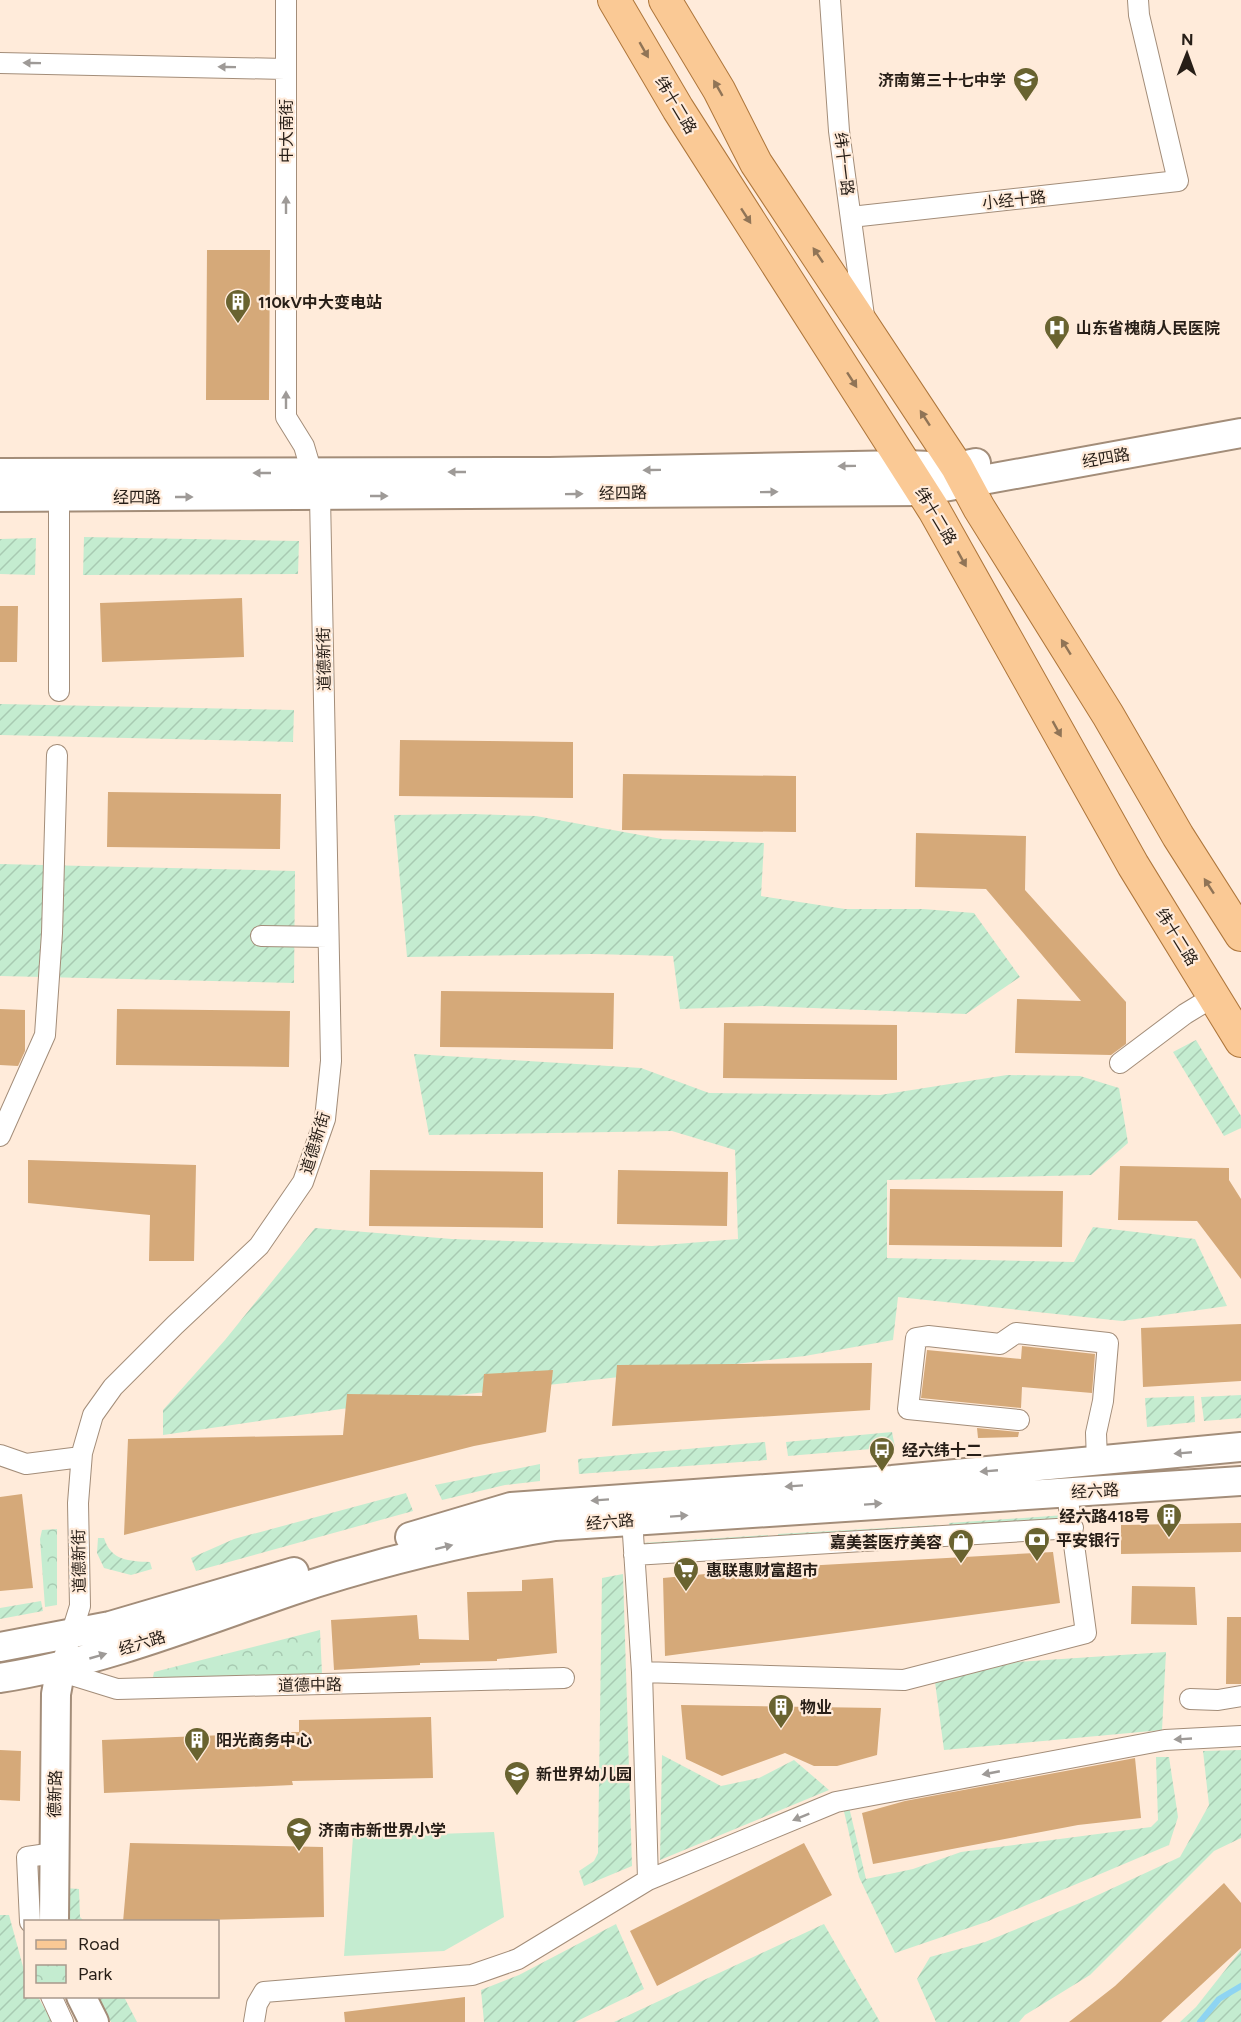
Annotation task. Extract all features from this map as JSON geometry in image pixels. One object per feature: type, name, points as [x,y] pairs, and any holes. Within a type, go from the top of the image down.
[{"type":"main road","name":"纬十二路","points":[[614,0],[678,109],[914,478],[1133,865],[1241,1041]]},
{"type":"main road","points":[[665,0],[719,90],[756,163],[961,475],[1108,715],[1178,836],[1241,935]]},
{"type":"main road","name":"经四路","points":[[961,475],[1241,415]]},
{"type":"main road","name":"经四路","points":[[0,497],[59,497],[316,484],[914,478],[961,475],[1241,433]]},
{"type":"main road","name":"经四路","points":[[0,473],[316,484]]},
{"type":"main road","name":"经六路","points":[[0,1647],[110,1626],[511,1507],[892,1480],[1241,1447]]},
{"type":"main road","name":"经六路","points":[[0,1678],[61,1667],[175,1633],[292,1591],[394,1560],[474,1540],[555,1526],[1241,1480]]},
{"type":"main road","name":"德新路","points":[[54,1920],[56,1694],[61,1667]]},
{"type":"main road","points":[[82,1998],[94,2022]]},
{"type":"street","name":"中大南街","points":[[286,0],[286,417],[304,446],[316,484]]},
{"type":"street","name":"纬十一路","points":[[830,0],[839,131],[866,328]]},
{"type":"street","name":"小经十路","points":[[851,217],[1178,182],[1139,15],[1138,0]]},
{"type":"street","points":[[0,63],[285,69]]},
{"type":"street","name":"道德新街","points":[[61,1667],[69,1634],[80,1606],[78,1503],[81,1457],[93,1415],[113,1387],[174,1324],[259,1246],[303,1182],[325,1119],[332,1061],[316,484]]},
{"type":"street","points":[[59,497],[59,691]]},
{"type":"street","points":[[0,1136],[45,1035],[52,933],[57,755]]},
{"type":"street","points":[[261,936],[328,937]]},
{"type":"street","points":[[1120,1063],[1185,1014],[1213,997]]},
{"type":"street","points":[[1019,1420],[908,1409],[916,1338],[928,1335],[1000,1344],[1016,1333],[1108,1343],[1103,1401],[1096,1433],[1097,1461]]},
{"type":"street","points":[[0,1455],[26,1464],[81,1457]]},
{"type":"street","points":[[642,1672],[904,1680],[1086,1633],[1067,1493]]},
{"type":"street","points":[[632,1520],[642,1672],[648,1880]]},
{"type":"street","points":[[634,1555],[1072,1528]]},
{"type":"street","name":"道德中路","points":[[61,1667],[75,1676],[117,1689],[564,1678]]},
{"type":"street","points":[[1190,1699],[1241,1696]]},
{"type":"street","points":[[254,2022],[256,2004],[264,1992],[472,1975],[518,1959],[648,1880],[837,1802],[1165,1740],[1241,1736]]},
{"type":"street","points":[[30,1920],[27,1857],[54,1853]]},
{"type":"street","points":[[52,1998],[63,2022]]},
{"type":"green space","points":[[84,537],[299,541],[298,574],[83,575]]},
{"type":"green space","points":[[36,538],[35,575],[0,574],[0,539]]},
{"type":"green space","points":[[0,704],[294,710],[293,742],[0,735]]},
{"type":"green space","points":[[394,815],[536,816],[662,839],[764,843],[761,896],[845,909],[923,909],[974,913],[1020,977],[966,1014],[762,1006],[680,1009],[673,956],[591,954],[407,957]]},
{"type":"green space","points":[[0,864],[295,871],[294,983],[0,976]]},
{"type":"green space","points":[[1196,1040],[1241,1116],[1241,1128],[1224,1136],[1173,1052]]},
{"type":"green space","points":[[414,1054],[641,1068],[709,1093],[880,1095],[1007,1075],[1080,1076],[1119,1088],[1128,1143],[1091,1175],[887,1180],[887,1258],[1074,1262],[1093,1227],[1195,1239],[1227,1306],[1122,1321],[898,1297],[893,1340],[805,1356],[362,1406],[163,1435],[163,1410],[225,1340],[315,1228],[452,1239],[652,1246],[738,1239],[735,1150],[672,1131],[429,1135]]},
{"type":"green space","points":[[1241,1395],[1241,1418],[1204,1421],[1201,1397]]},
{"type":"green space","points":[[1194,1396],[1195,1422],[1147,1427],[1145,1398]]},
{"type":"green space","points":[[892,1432],[895,1447],[788,1456],[786,1442]]},
{"type":"green space","points":[[765,1442],[767,1460],[579,1474],[578,1459]]},
{"type":"green space","points":[[540,1464],[540,1481],[505,1485],[442,1500],[435,1485]]},
{"type":"green space","points":[[406,1493],[413,1511],[196,1571],[191,1558],[234,1539]]},
{"type":"green space","points":[[1065,1515],[1066,1525],[951,1533],[949,1523]]},
{"type":"green space","points":[[939,1525],[940,1532],[778,1542],[778,1534]]},
{"type":"green space","points":[[57,1529],[57,1605],[45,1607],[40,1539],[42,1530]]},
{"type":"green space","points":[[768,1535],[768,1543],[642,1550],[642,1543]]},
{"type":"green space","points":[[98,1538],[104,1538],[107,1546],[116,1555],[128,1560],[150,1562],[152,1569],[131,1575],[104,1568],[97,1553]]},
{"type":"green space","points":[[623,1574],[632,1866],[584,1886],[579,1871],[594,1861],[598,1853],[602,1578]]},
{"type":"green space","points":[[41,1601],[43,1611],[0,1619],[0,1608]]},
{"type":"green space","points":[[320,1630],[322,1674],[152,1682],[154,1672]]},
{"type":"green space","points":[[1166,1652],[1162,1730],[944,1750],[935,1682],[1017,1662]]},
{"type":"green space","points":[[1241,1750],[1241,1838],[1214,1851],[1090,1975],[1025,2015],[1019,2022],[936,2022],[917,1979],[930,1957],[985,1942],[1087,1900],[1180,1857],[1209,1805],[1203,1751]]},
{"type":"green space","points":[[662,1755],[721,1786],[759,1778],[794,1760],[829,1790],[660,1860]]},
{"type":"green space","points":[[1156,1757],[1169,1757],[1178,1817],[1169,1845],[986,1922],[895,1953],[859,1877],[843,1807],[849,1807],[866,1879],[913,1869],[961,1852],[1151,1827],[1158,1820]]},
{"type":"green space","points":[[494,1832],[504,1917],[444,1951],[344,1956],[353,1837]]},
{"type":"green space","points":[[65,1888],[79,1889],[80,1917],[83,1920],[65,1920]]},
{"type":"green space","points":[[0,1915],[9,1915],[24,1970],[24,1998],[39,1998],[52,2022],[0,2022]]},
{"type":"green space","points":[[616,1924],[644,1989],[575,2022],[484,2022],[481,1990],[519,1975]]},
{"type":"green space","points":[[824,1924],[880,2022],[614,2022]]},
{"type":"green space","points":[[1241,1950],[1241,2022],[1180,2022],[1196,2007]]},
{"type":"green space","points":[[97,1998],[125,1998],[137,2022],[111,2022]]},
{"type":"building","name":"110kV中大变电站","points":[[207,250],[270,250],[269,400],[206,400]]},
{"type":"building","points":[[242,598],[244,657],[102,662],[100,603]]},
{"type":"building","points":[[0,606],[18,606],[17,662],[0,662]]},
{"type":"building","points":[[400,740],[573,742],[573,798],[399,796]]},
{"type":"building","points":[[623,774],[796,776],[796,832],[622,830]]},
{"type":"building","points":[[108,792],[281,794],[280,849],[107,847]]},
{"type":"building","points":[[916,833],[1026,836],[1025,890],[1126,1002],[1126,1044],[1111,1055],[1015,1053],[1017,999],[1081,1001],[986,889],[915,887]]},
{"type":"building","points":[[441,991],[614,993],[613,1049],[440,1047]]},
{"type":"building","points":[[0,1009],[25,1010],[25,1051],[18,1066],[0,1065]]},
{"type":"building","points":[[117,1009],[290,1011],[289,1067],[116,1065]]},
{"type":"building","points":[[724,1023],[897,1025],[897,1080],[723,1078]]},
{"type":"building","points":[[28,1160],[196,1165],[194,1261],[149,1261],[150,1215],[28,1203]]},
{"type":"building","points":[[1120,1166],[1229,1168],[1229,1180],[1241,1199],[1241,1279],[1197,1221],[1118,1220]]},
{"type":"building","points":[[370,1170],[543,1172],[543,1228],[369,1226]]},
{"type":"building","points":[[618,1170],[728,1172],[727,1226],[617,1224]]},
{"type":"building","points":[[890,1189],[1063,1191],[1062,1247],[889,1245]]},
{"type":"building","points":[[1241,1324],[1241,1381],[1143,1387],[1141,1328]]},
{"type":"building","points":[[1022,1346],[1095,1354],[1092,1393],[1022,1387],[1021,1408],[921,1398],[927,1350],[1021,1359]]},
{"type":"building","points":[[872,1363],[870,1410],[612,1426],[617,1365]]},
{"type":"building","points":[[553,1370],[546,1432],[474,1446],[124,1535],[128,1439],[343,1435],[347,1394],[482,1396],[484,1374]]},
{"type":"building","points":[[977,1428],[1019,1432],[1018,1437],[978,1438]]},
{"type":"building","points":[[22,1494],[33,1588],[0,1591],[0,1497]]},
{"type":"building","name":"经六路418号","points":[[1241,1523],[1241,1552],[1121,1554],[1121,1525]]},
{"type":"building","points":[[1053,1552],[1060,1603],[665,1656],[663,1578],[768,1568]]},
{"type":"building","points":[[553,1578],[557,1653],[497,1659],[497,1661],[420,1663],[420,1665],[334,1670],[331,1620],[417,1615],[419,1639],[469,1640],[467,1592],[522,1591],[522,1580]]},
{"type":"building","points":[[1132,1586],[1195,1587],[1197,1625],[1131,1624]]},
{"type":"building","points":[[1227,1617],[1241,1617],[1241,1684],[1226,1684]]},
{"type":"building","name":"物业","points":[[681,1705],[881,1708],[877,1755],[837,1766],[814,1766],[785,1753],[722,1776],[686,1759]]},
{"type":"building","points":[[431,1717],[433,1778],[292,1781],[293,1785],[104,1793],[102,1740],[299,1732],[299,1720]]},
{"type":"building","points":[[0,1750],[21,1751],[20,1801],[0,1800]]},
{"type":"building","points":[[1135,1758],[1141,1818],[1078,1825],[873,1864],[862,1813],[905,1801]]},
{"type":"building","points":[[130,1843],[323,1847],[324,1917],[123,1920]]},
{"type":"building","points":[[804,1843],[832,1895],[657,1986],[630,1931]]},
{"type":"building","points":[[1224,1883],[1241,1903],[1241,1948],[1161,2022],[1069,2022],[1115,1986]]},
{"type":"building","points":[[465,1997],[465,2022],[345,2022],[344,2012]]},
{"type":"waterway","points":[[1200,2022],[1219,1999],[1241,1986]]},
{"type":"place","name":"济南第三十七中学","points":[[1026,103]]},
{"type":"place","name":"110kV中大变电站","points":[[238,325]]},
{"type":"place","name":"山东省槐荫人民医院","points":[[1057,351]]},
{"type":"place","name":"经六纬十二","points":[[882,1473]]},
{"type":"place","name":"经六路418号","points":[[1169,1539]]},
{"type":"place","name":"平安银行","points":[[1037,1563]]},
{"type":"place","name":"嘉美荟医疗美容","points":[[961,1565]]},
{"type":"place","name":"惠联惠财富超市","points":[[686,1593]]},
{"type":"place","name":"物业","points":[[781,1730]]},
{"type":"place","name":"阳光商务中心","points":[[197,1763]]},
{"type":"place","name":"新世界幼儿园","points":[[517,1797]]},
{"type":"place","name":"济南市新世界小学","points":[[299,1853]]}]
